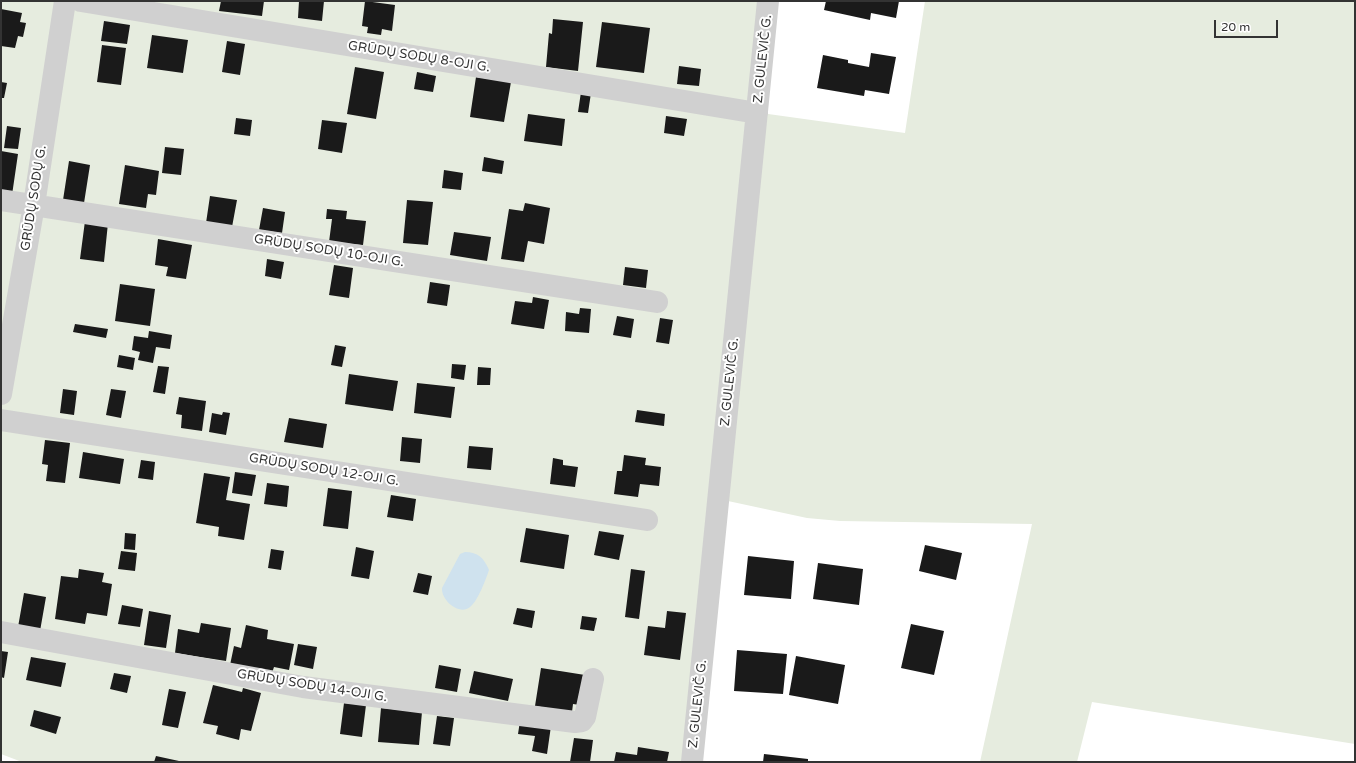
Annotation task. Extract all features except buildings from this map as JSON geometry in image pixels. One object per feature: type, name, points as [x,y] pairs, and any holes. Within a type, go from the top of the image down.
[{"type":"street","name":"GRŪDŲ SODŲ G.","points":[[1,394],[34,205],[65,1]]},
{"type":"street","name":"GRŪDŲ SODŲ 8-OJI G.","points":[[81,1],[757,113]]},
{"type":"street","name":"Z. GULEVIČ G.","points":[[692,762],[768,1]]},
{"type":"street","name":"GRŪDŲ SODŲ 10-OJI G.","points":[[1,200],[657,302]]},
{"type":"street","name":"GRŪDŲ SODŲ 12-OJI G.","points":[[1,420],[647,520]]},
{"type":"street","name":"GRŪDŲ SODŲ 14-OJI G.","points":[[1,632],[303,687],[575,722],[582,721],[585,717],[593,679]]},
{"type":"shaded area","points":[[1,1],[778,1],[761,113],[905,133],[925,1],[1355,1],[1355,744],[1092,702],[1077,762],[980,762],[1032,524],[840,521],[807,518],[714,498],[685,759],[717,762],[22,762],[1,754]]},
{"type":"water","points":[[465,552],[474,553],[480,556],[489,570],[476,600],[470,607],[461,610],[448,602],[442,593],[442,588],[460,554]]}]
